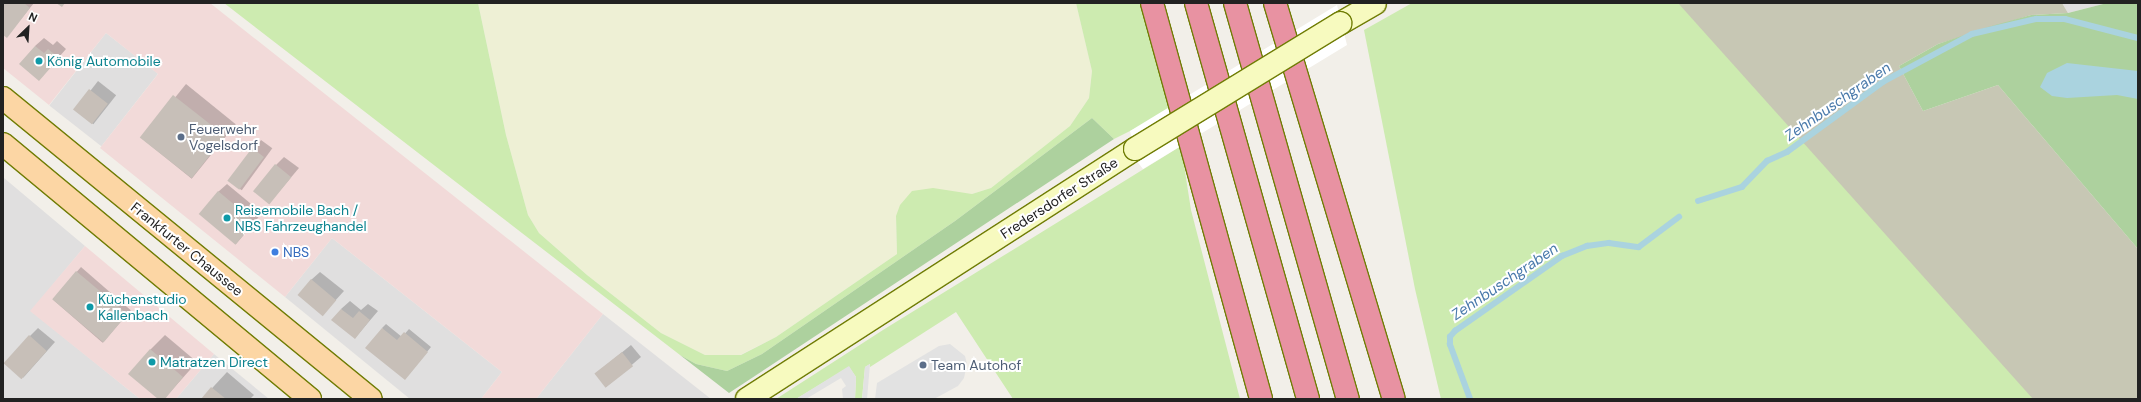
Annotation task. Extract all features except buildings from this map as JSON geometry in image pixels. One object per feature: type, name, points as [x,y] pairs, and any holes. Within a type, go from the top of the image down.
[{"type":"highway","points":[[1152,3],[1261,399]]},
{"type":"highway","points":[[1196,3],[1308,399]]},
{"type":"highway","points":[[1235,3],[1348,399]]},
{"type":"highway","points":[[1275,3],[1394,399]]},
{"type":"main road","name":"Frankfurter Chaussee","points":[[3,98],[371,399]]},
{"type":"main road","points":[[3,144],[310,399]]},
{"type":"street","name":"Fredersdorfer Straße","points":[[747,399],[1135,149],[1375,3]]},
{"type":"shaded area","points":[[3,3],[210,3],[603,314],[536,399],[481,399],[502,372],[332,238],[285,297],[100,148],[158,74],[106,33],[49,105],[3,68]]},
{"type":"shaded area","points":[[478,3],[1076,3],[1092,71],[1089,98],[1070,126],[991,188],[972,194],[954,193],[896,216],[897,254],[776,337],[740,355],[705,355],[661,333],[587,275],[539,233],[528,215],[506,135]]},
{"type":"shaded area","points":[[1667,3],[2062,3],[2068,13],[2031,15],[1938,44],[1899,66],[1923,111],[1998,85],[2138,249],[2138,399],[1982,399]]},
{"type":"shaded area","points":[[2062,3],[2107,3],[2068,13]]},
{"type":"shaded area","points":[[106,33],[158,74],[101,146],[49,105]]},
{"type":"shaded area","points":[[4,178],[85,246],[31,311],[140,399],[3,399]]},
{"type":"shaded area","points":[[332,238],[502,372],[481,399],[410,399],[285,297]]},
{"type":"shaded area","points":[[85,246],[214,354],[176,399],[140,399],[30,311]]},
{"type":"shaded area","points":[[603,314],[711,399],[536,399]]},
{"type":"shaded area","name":"Team Autohof","points":[[950,344],[965,356],[967,364],[964,378],[958,386],[934,399],[875,399],[877,383],[939,346]]},
{"type":"shaded area","points":[[214,354],[269,399],[176,399]]},
{"type":"shaded area","points":[[870,364],[867,399],[862,399],[865,367]]},
{"type":"shaded area","points":[[849,366],[856,377],[855,399],[843,399],[842,389],[846,386],[841,378],[806,399],[796,399]]},
{"type":"green space","points":[[224,3],[478,3],[506,135],[528,215],[539,233],[587,275],[661,333],[705,355],[741,355],[776,337],[897,254],[896,216],[900,205],[912,191],[933,188],[972,194],[991,188],[1070,126],[1089,98],[1092,71],[1076,3],[1143,3],[1170,111],[1114,139],[1092,118],[955,221],[762,354],[727,371],[696,364],[680,355]]},
{"type":"green space","points":[[1412,3],[1678,3],[2033,399],[1441,399],[1415,289],[1364,30]]},
{"type":"green space","points":[[2107,3],[2138,3],[2138,249],[1998,85],[1923,111],[1899,66],[1938,44],[1988,27],[2031,15],[2068,13]]},
{"type":"green space","points":[[1092,118],[1114,139],[729,393],[680,355],[696,364],[727,371],[762,354],[955,221]]},
{"type":"green space","points":[[1181,146],[1191,210],[1240,399],[1013,399],[956,312],[870,367],[870,364],[865,367],[862,399],[855,399],[856,377],[849,367],[796,399],[776,399],[883,330]]},
{"type":"water","points":[[2067,63],[2138,71],[2138,99],[2117,95],[2067,98],[2052,96],[2040,87],[2047,73]]},
{"type":"pier","points":[[1337,5],[1347,45],[1143,169],[1136,160],[1130,131]]},
{"type":"waterway","name":"Zehnbuschgraben","points":[[1698,201],[1742,187],[1767,161],[1787,152],[1883,82],[1972,34],[2036,19],[2065,19],[2138,38]]},
{"type":"waterway","name":"Zehnbuschgraben","points":[[1470,399],[1450,345],[1450,337],[1455,331],[1562,256],[1587,246],[1609,243],[1639,247],[1679,217]]},
{"type":"place","name":"König Automobile","points":[[39,61]]},
{"type":"place","name":"Feuerwehr Vogelsdorf","points":[[181,137]]},
{"type":"place","name":"Reisemobile Bach / NBS Fahrzeughandel","points":[[227,218]]},
{"type":"place","name":"NBS","points":[[275,252]]},
{"type":"place","name":"Küchenstudio Kallenbach","points":[[90,307]]},
{"type":"place","name":"Matratzen Direct","points":[[152,362]]},
{"type":"place","name":"Team Autohof","points":[[923,365]]}]
